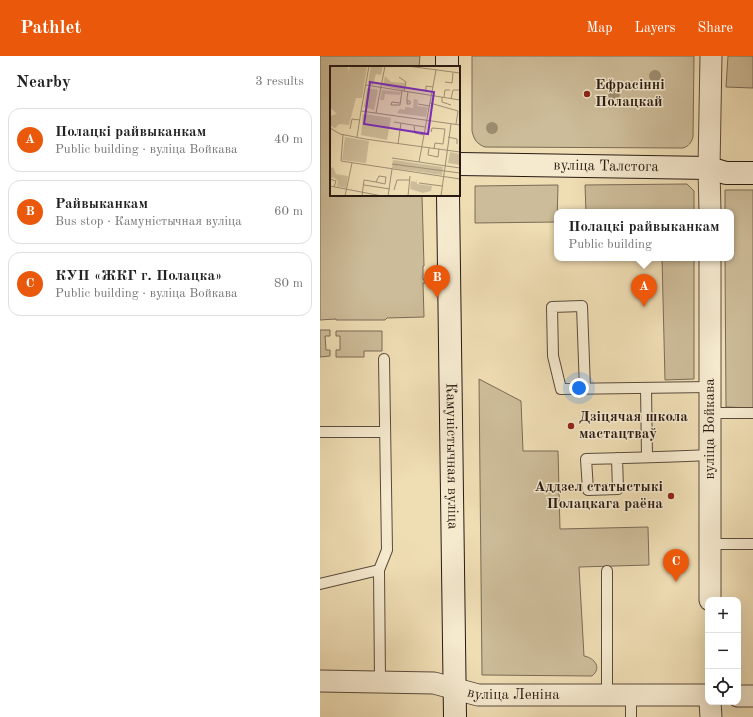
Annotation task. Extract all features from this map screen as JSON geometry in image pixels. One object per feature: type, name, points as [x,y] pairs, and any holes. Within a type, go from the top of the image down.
[{"type":"main road","name":"вуліца Талстога","points":[[460,164],[709,168],[726,173],[753,173]]},
{"type":"main road","name":"Камуністычная вуліца","points":[[448,196],[455,717]]},
{"type":"street","points":[[710,209],[709,168],[711,56]]},
{"type":"street","name":"вуліца Войкава","points":[[710,261],[710,597]]},
{"type":"street","name":"вуліца Леніна","points":[[320,681],[434,683],[478,695],[705,695]]},
{"type":"street","points":[[741,696],[753,696]]},
{"type":"street","points":[[710,705],[711,717]]},
{"type":"lane","points":[[585,389],[582,306],[552,306],[554,356],[561,389],[585,389],[710,387]]},
{"type":"lane","points":[[380,682],[379,570],[387,550],[384,359]]},
{"type":"lane","points":[[646,388],[647,457]]},
{"type":"lane","points":[[710,413],[753,413]]},
{"type":"lane","points":[[320,432],[385,432]]},
{"type":"lane","points":[[617,458],[710,455]]},
{"type":"lane","points":[[709,544],[753,544]]},
{"type":"lane","points":[[320,584],[379,570]]},
{"type":"lane","points":[[607,571],[607,695]]},
{"type":"lane","points":[[631,695],[631,717]]},
{"type":"shaded area","points":[[320,56],[420,56],[419,66],[330,66],[330,196],[422,196],[423,279],[426,283],[423,283],[424,317],[387,318],[385,320],[320,320]]},
{"type":"shaded area","points":[[472,56],[694,56],[693,137],[691,143],[683,148],[485,147],[476,141],[472,131]]},
{"type":"shaded area","points":[[728,56],[753,56],[753,88],[726,87]]},
{"type":"shaded area","points":[[687,184],[694,191],[694,209],[586,209],[585,185]]},
{"type":"shaded area","points":[[558,185],[557,209],[554,209],[554,222],[475,223],[475,186]]},
{"type":"shaded area","points":[[725,190],[753,190],[753,408],[726,407],[725,261],[734,261],[734,209],[725,209]]},
{"type":"shaded area","points":[[662,261],[694,261],[694,379],[665,380]]},
{"type":"shaded area","points":[[320,330],[330,330],[330,336],[325,336],[326,350],[330,350],[330,356],[320,357]]},
{"type":"shaded area","points":[[336,331],[382,331],[382,351],[364,351],[364,357],[336,357],[336,350],[340,350],[340,336],[336,336]]},
{"type":"shaded area","points":[[479,379],[521,401],[523,451],[558,451],[560,529],[648,527],[649,565],[579,567],[584,656],[594,661],[597,667],[597,670],[592,676],[482,675]]},
{"type":"place","name":"Ефрасінні Полацкай","points":[[587,94]]},
{"type":"place","name":"Райвыканкам","points":[[437,298]]},
{"type":"place","name":"Полацкі райвыканкам","points":[[644,307]]},
{"type":"place","name":"Дзіцячая школа мастацтваў","points":[[571,426]]},
{"type":"place","name":"Аддзел статыстыкі Полацкага раёна","points":[[671,496]]},
{"type":"place","name":"КУП «ЖКГ г. Полацка»","points":[[676,582]]}]
